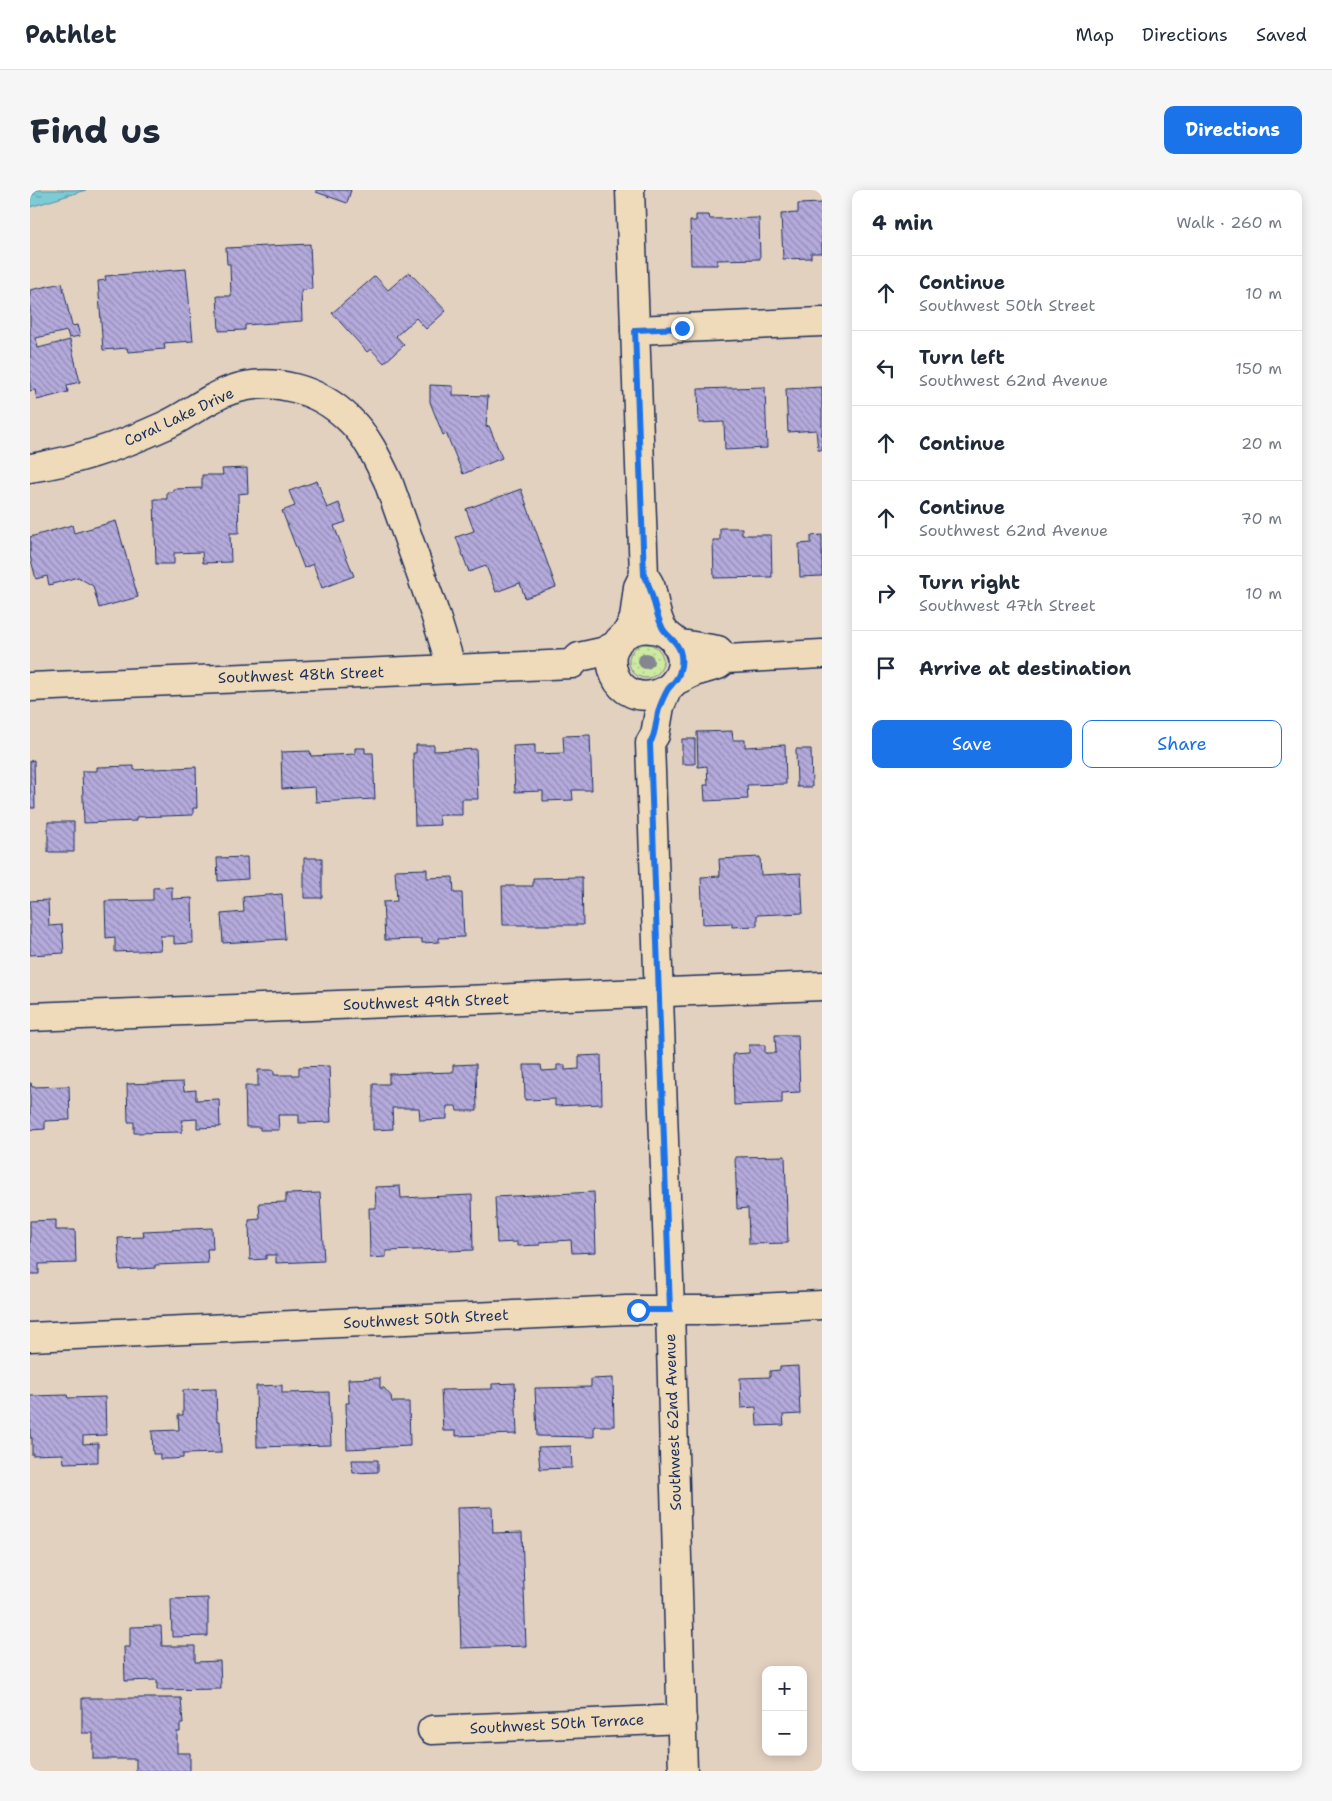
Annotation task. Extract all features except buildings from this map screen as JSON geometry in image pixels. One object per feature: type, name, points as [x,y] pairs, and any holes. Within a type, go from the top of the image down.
[{"type":"street","points":[[630,190],[644,575],[638,587],[634,618],[612,656],[612,668],[625,686],[645,697],[657,695],[694,672],[718,665],[726,659],[822,654]]},
{"type":"street","points":[[635,330],[822,322]]},
{"type":"street","name":"Coral Lake Drive","points":[[30,468],[84,457],[138,437],[172,422],[198,406],[231,390],[277,385],[309,392],[337,409],[350,420],[361,433],[378,461],[388,481],[435,614],[452,669]]},
{"type":"street","points":[[644,575],[651,586],[658,618],[679,649],[682,660],[680,671],[671,686]]},
{"type":"street","points":[[622,639],[643,627],[654,628],[670,637],[718,650],[726,659]]},
{"type":"street","name":"Southwest 48th Street","points":[[30,687],[572,664],[579,657],[602,652],[622,639]]},
{"type":"street","name":"Southwest 48th Street","points":[[572,664],[579,672],[625,686]]},
{"type":"street","name":"Southwest 62nd Avenue","points":[[625,686],[638,708],[642,736],[650,743]]},
{"type":"street","name":"Southwest 62nd Avenue","points":[[671,686],[660,706],[655,736],[650,743],[670,1310],[683,1771]]},
{"type":"street","name":"Southwest 49th Street","points":[[30,1017],[822,986]]},
{"type":"street","name":"Southwest 50th Street","points":[[30,1337],[626,1310],[713,1310],[822,1305]]},
{"type":"street","name":"Southwest 50th Terrace","points":[[432,1730],[682,1719]]},
{"type":"green space","points":[[646,644],[653,645],[658,649],[662,654],[662,668],[658,673],[653,677],[646,678],[639,677],[634,673],[630,668],[629,661],[630,654],[634,649],[639,645]]},
{"type":"water","points":[[30,190],[86,190],[30,207]]},
{"type":"route","points":[[638,1310],[670,1310],[650,743],[655,736],[656,720],[660,706],[667,690],[675,681],[680,671],[682,660],[679,649],[673,639],[664,632],[658,618],[651,586],[644,575],[635,330],[682,328]]}]
